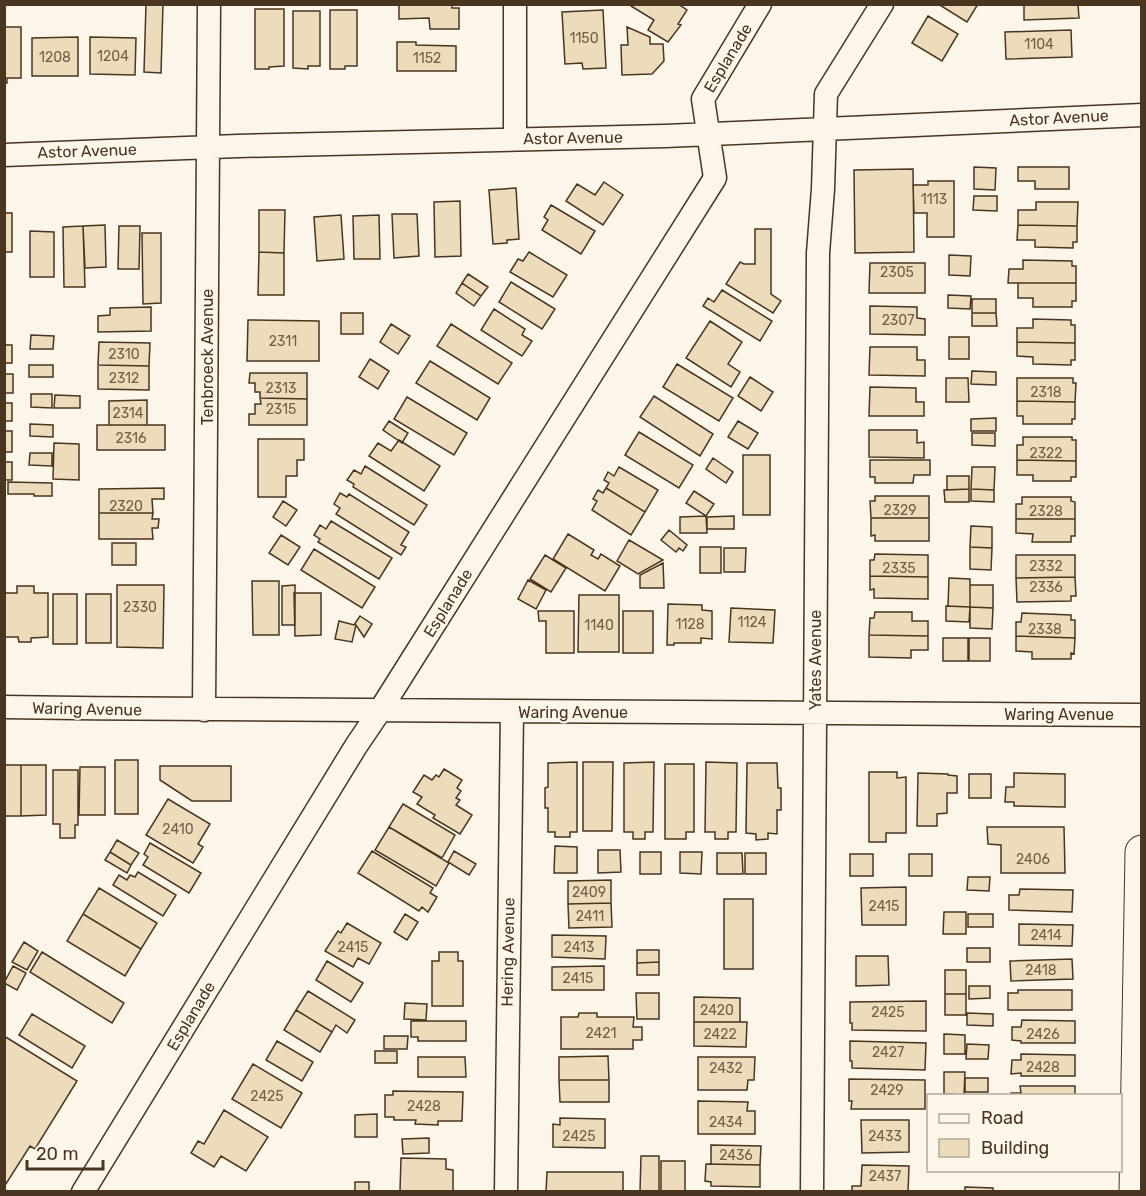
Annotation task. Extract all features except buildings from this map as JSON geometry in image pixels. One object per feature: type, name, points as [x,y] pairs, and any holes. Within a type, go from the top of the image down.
[{"type":"street","name":"Tenbroeck Avenue","points":[[204,710],[209,4]]},
{"type":"street","points":[[514,139],[515,4]]},
{"type":"street","name":"Esplanade","points":[[83,1191],[356,746],[380,712],[715,178],[703,99],[760,4]]},
{"type":"street","points":[[824,129],[826,94],[882,4]]},
{"type":"street","name":"Astor Avenue","points":[[4,155],[208,147],[665,136],[1142,115]]},
{"type":"street","name":"Yates Avenue","points":[[812,1191],[818,253],[823,189],[824,129]]},
{"type":"street","name":"Waring Avenue","points":[[4,707],[380,712],[1142,715]]},
{"type":"street","name":"Hering Avenue","points":[[506,1191],[512,712]]},
{"type":"street","points":[[1136,1191],[1142,852]]}]
